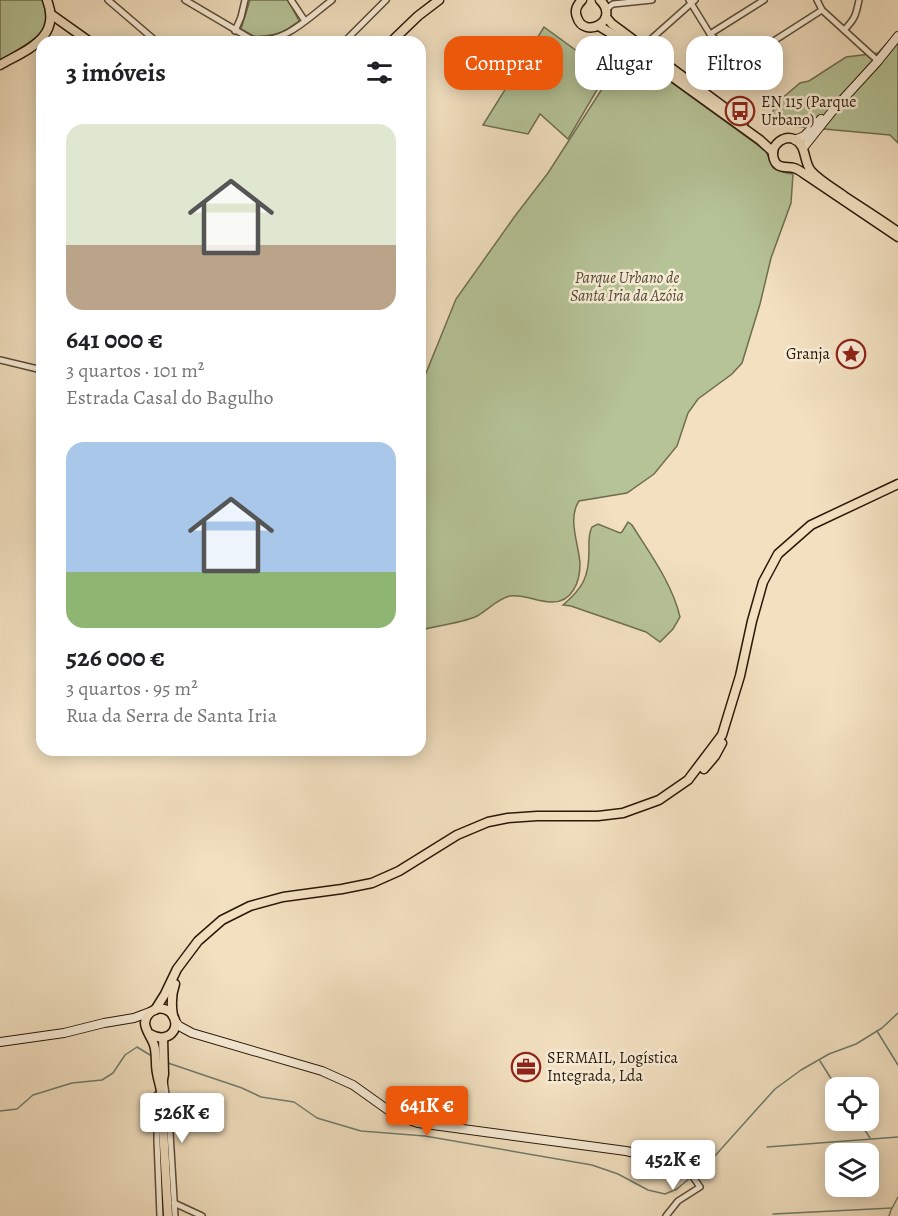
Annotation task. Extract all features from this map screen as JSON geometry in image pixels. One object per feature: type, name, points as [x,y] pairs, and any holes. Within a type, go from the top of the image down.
[{"type":"main road","points":[[47,0],[52,15],[80,36]]},
{"type":"main road","points":[[397,36],[439,0]]},
{"type":"main road","points":[[582,0],[573,5],[578,20],[587,27],[593,28],[603,22],[604,7]]},
{"type":"main road","points":[[604,7],[612,24],[763,136],[778,142]]},
{"type":"main road","points":[[45,35],[52,15]]},
{"type":"main road","points":[[598,26],[617,37],[760,140],[773,152]]},
{"type":"main road","points":[[45,35],[52,31],[74,32]]},
{"type":"main road","points":[[0,65],[36,44]]},
{"type":"main road","points":[[803,151],[802,160],[798,165],[787,169],[777,164],[773,152],[774,147],[783,139],[789,138],[800,143],[803,151],[806,164],[815,175],[898,232]]},
{"type":"main road","points":[[793,168],[898,237]]},
{"type":"main road","points":[[168,1216],[160,1073],[155,1048],[145,1021],[165,994],[188,954],[208,931],[237,912],[263,901],[342,890],[372,883],[399,871],[445,842],[478,825],[508,818],[598,816],[623,813],[659,800],[688,780],[722,735],[740,676],[758,601],[764,582],[778,554],[811,525],[898,484]]},
{"type":"main road","points":[[160,1073],[167,1036],[175,1026],[171,995],[179,970],[212,934],[225,924],[251,910],[284,901],[359,892],[374,887],[401,876],[459,838],[488,827],[507,822],[603,821],[636,813],[666,800],[696,778],[715,756],[729,731],[746,674],[755,616],[767,577],[792,546],[817,528],[898,491]]},
{"type":"main road","points":[[153,1011],[165,1009],[174,1018]]},
{"type":"main road","points":[[148,1031],[157,1038],[167,1036]]},
{"type":"street","points":[[108,0],[151,36]]},
{"type":"street","points":[[185,0],[244,36]]},
{"type":"street","points":[[235,31],[245,0]]},
{"type":"street","points":[[291,0],[304,21]]},
{"type":"street","points":[[283,36],[292,32],[332,0]]},
{"type":"street","points":[[350,36],[386,0]]},
{"type":"street","points":[[604,7],[652,0]]},
{"type":"street","points":[[710,34],[764,0]]},
{"type":"street","points":[[817,0],[822,10],[878,61]]},
{"type":"street","points":[[844,30],[853,21],[858,11],[859,0]]},
{"type":"street","points":[[654,36],[692,1],[710,34],[735,58],[744,60],[822,10]]},
{"type":"street","points":[[795,140],[804,136],[834,109],[898,36]]},
{"type":"street","points":[[803,151],[834,109]]},
{"type":"street","points":[[0,360],[36,369]]},
{"type":"street","points":[[0,1042],[64,1034],[104,1023],[126,1020],[153,1011]]},
{"type":"street","points":[[174,1018],[179,1026],[192,1033],[322,1071],[353,1085],[395,1115],[418,1123],[626,1151],[686,1168],[700,1187],[678,1201],[666,1216]]},
{"type":"street","points":[[126,1020],[139,1023],[148,1031]]},
{"type":"street","points":[[167,1036],[192,1033]]},
{"type":"street","points":[[160,1073],[170,1116],[175,1216]]},
{"type":"street","points":[[160,1073],[157,1140],[160,1216]]},
{"type":"street","points":[[174,1203],[202,1216]]},
{"type":"green space","points":[[0,0],[44,0],[48,14],[43,31],[31,44],[0,62]]},
{"type":"green space","points":[[250,0],[288,0],[299,21],[280,34],[253,36],[241,29]]},
{"type":"green space","points":[[544,27],[556,36],[538,36]]},
{"type":"green space","points":[[898,40],[898,143],[890,135],[769,124],[770,116],[779,101],[800,83],[809,81],[846,57],[878,53],[889,41]]},
{"type":"green space","points":[[563,41],[575,50],[575,90],[597,90],[568,139],[540,114],[528,134],[483,125],[505,90],[563,90]]},
{"type":"green space","name":"Parque Urbano de Santa Iria da Azóia","points":[[674,84],[766,151],[775,168],[781,172],[793,174],[791,203],[771,258],[742,363],[732,374],[698,399],[688,413],[677,446],[654,474],[627,493],[579,501],[574,524],[580,571],[569,595],[564,599],[551,602],[510,596],[501,599],[475,617],[426,629],[426,373],[456,299],[548,173],[601,90],[674,90]]},
{"type":"green space","points":[[628,522],[666,581],[680,617],[673,629],[660,642],[646,632],[563,605],[576,593],[586,575],[589,536],[592,527],[598,524],[620,533]]},
{"type":"waterway","points":[[695,1174],[713,1158],[775,1089],[801,1070],[829,1054],[856,1044],[882,1028],[898,1013]]},
{"type":"waterway","points":[[877,1031],[898,1065]]},
{"type":"waterway","points":[[0,1111],[17,1109],[33,1095],[72,1083],[102,1080],[113,1073],[125,1055],[137,1047],[150,1055]]},
{"type":"waterway","points":[[820,1061],[830,1077]]},
{"type":"waterway","points":[[168,1063],[242,1088],[261,1097],[294,1102],[317,1118],[361,1131],[425,1136],[592,1165],[618,1174],[648,1190],[665,1194],[677,1189],[691,1177]]},
{"type":"waterway","points":[[865,1131],[870,1138]]},
{"type":"waterway","points":[[767,1147],[898,1137]]},
{"type":"waterway","points":[[889,1216],[898,1197]]},
{"type":"waterway","points":[[773,1214],[892,1208]]},
{"type":"place","name":"EN 115 (Parque Urbano)","points":[[740,111]]},
{"type":"place","name":"Granja","points":[[851,354]]},
{"type":"place","name":"SERMAIL, Logística Integrada, Lda","points":[[526,1067]]}]
